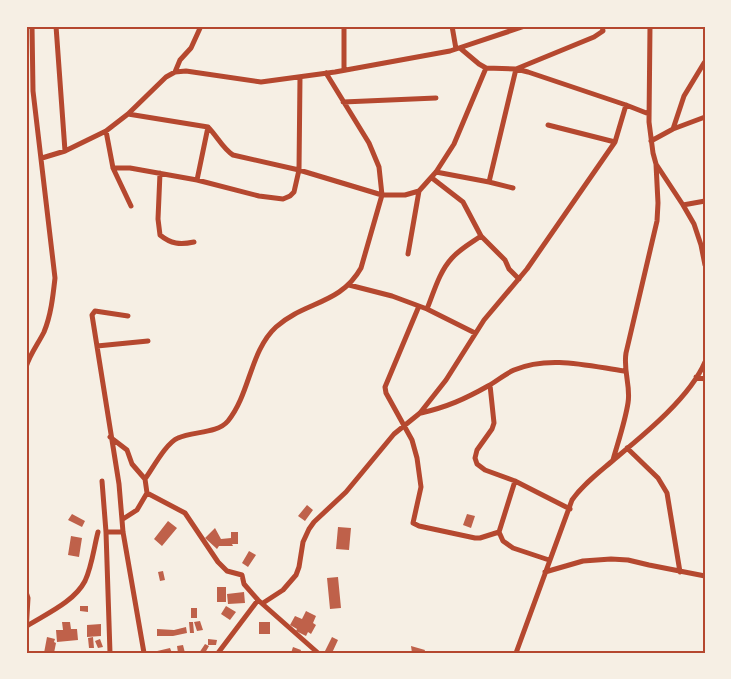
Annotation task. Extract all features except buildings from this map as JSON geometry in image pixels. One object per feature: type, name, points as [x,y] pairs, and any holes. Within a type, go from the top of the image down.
[{"type":"street","points":[[26,367],[28,359],[44,331],[52,305],[55,278],[33,90],[32,26]]},
{"type":"street","points":[[56,26],[65,151]]},
{"type":"street","points":[[175,72],[180,60],[191,48],[201,26]]},
{"type":"street","points":[[344,26],[344,70]]},
{"type":"street","points":[[452,26],[458,49],[486,68],[516,69],[626,104],[649,114]]},
{"type":"street","points":[[42,158],[65,151],[106,131],[128,114],[166,77],[175,72],[186,71],[261,82],[344,70],[458,49],[525,26]]},
{"type":"street","points":[[516,69],[594,37],[603,31],[602,26]]},
{"type":"street","points":[[613,460],[628,403],[624,371],[626,353],[657,221],[656,164],[650,141],[649,114],[650,26]]},
{"type":"street","points":[[673,129],[684,96],[704,63]]},
{"type":"street","points":[[128,114],[208,127],[233,155],[299,170],[382,195],[405,195],[419,191],[432,178],[454,144],[486,68]]},
{"type":"street","points":[[489,182],[516,69]]},
{"type":"street","points":[[145,479],[170,443],[178,438],[213,430],[227,423],[259,354],[274,328],[288,318],[327,300],[349,285],[362,268],[382,195],[379,167],[369,143],[326,73]]},
{"type":"street","points":[[114,168],[130,168],[197,180],[259,196],[282,199],[290,196],[294,192],[299,170],[300,76]]},
{"type":"street","points":[[344,102],[436,98]]},
{"type":"street","points":[[218,653],[260,602],[282,590],[296,575],[303,542],[314,522],[346,492],[383,445],[420,413],[446,380],[475,333],[519,279],[614,142],[626,104]]},
{"type":"street","points":[[650,141],[673,129],[705,117]]},
{"type":"street","points":[[548,125],[614,142]]},
{"type":"street","points":[[197,180],[208,127]]},
{"type":"street","points":[[106,131],[114,168],[132,206]]},
{"type":"street","points":[[656,164],[683,205],[698,238],[705,265]]},
{"type":"street","points":[[436,172],[513,188]]},
{"type":"street","points":[[160,173],[158,219],[160,235],[168,242],[182,245],[194,242]]},
{"type":"street","points":[[432,178],[464,202],[481,236],[505,260],[509,268],[519,279]]},
{"type":"street","points":[[408,254],[419,191]]},
{"type":"street","points":[[683,205],[705,201]]},
{"type":"street","points":[[427,309],[438,280],[447,264],[481,236]]},
{"type":"street","points":[[349,285],[392,296],[427,309],[475,333]]},
{"type":"street","points":[[419,306],[385,387],[386,393],[412,440],[421,487],[413,523],[419,526],[475,538],[500,532]]},
{"type":"street","points":[[128,316],[95,311],[92,315],[123,519],[123,532],[144,653]]},
{"type":"street","points":[[97,346],[148,341]]},
{"type":"street","points":[[516,653],[572,500],[578,492],[677,402],[705,362]]},
{"type":"street","points":[[420,413],[451,406],[512,371],[539,364],[573,363],[624,371]]},
{"type":"street","points":[[696,377],[705,379]]},
{"type":"street","points":[[490,385],[494,423],[492,429],[477,450],[475,458],[477,464],[485,470],[515,481],[570,509]]},
{"type":"street","points":[[110,437],[126,450],[132,464],[145,479],[147,493],[136,510],[123,519]]},
{"type":"street","points":[[628,448],[658,478],[667,493],[680,572]]},
{"type":"street","points":[[515,481],[500,532],[503,541],[513,548],[549,560]]},
{"type":"street","points":[[102,482],[106,532],[110,653]]},
{"type":"street","points":[[147,493],[184,513],[218,562],[227,571],[242,575],[244,584],[260,602],[318,653]]},
{"type":"street","points":[[27,629],[70,598],[81,587],[87,575],[98,532]]},
{"type":"street","points":[[106,532],[123,532]]},
{"type":"street","points":[[545,572],[583,561],[611,558],[705,576]]},
{"type":"street","points":[[26,592],[27,629]]}]
